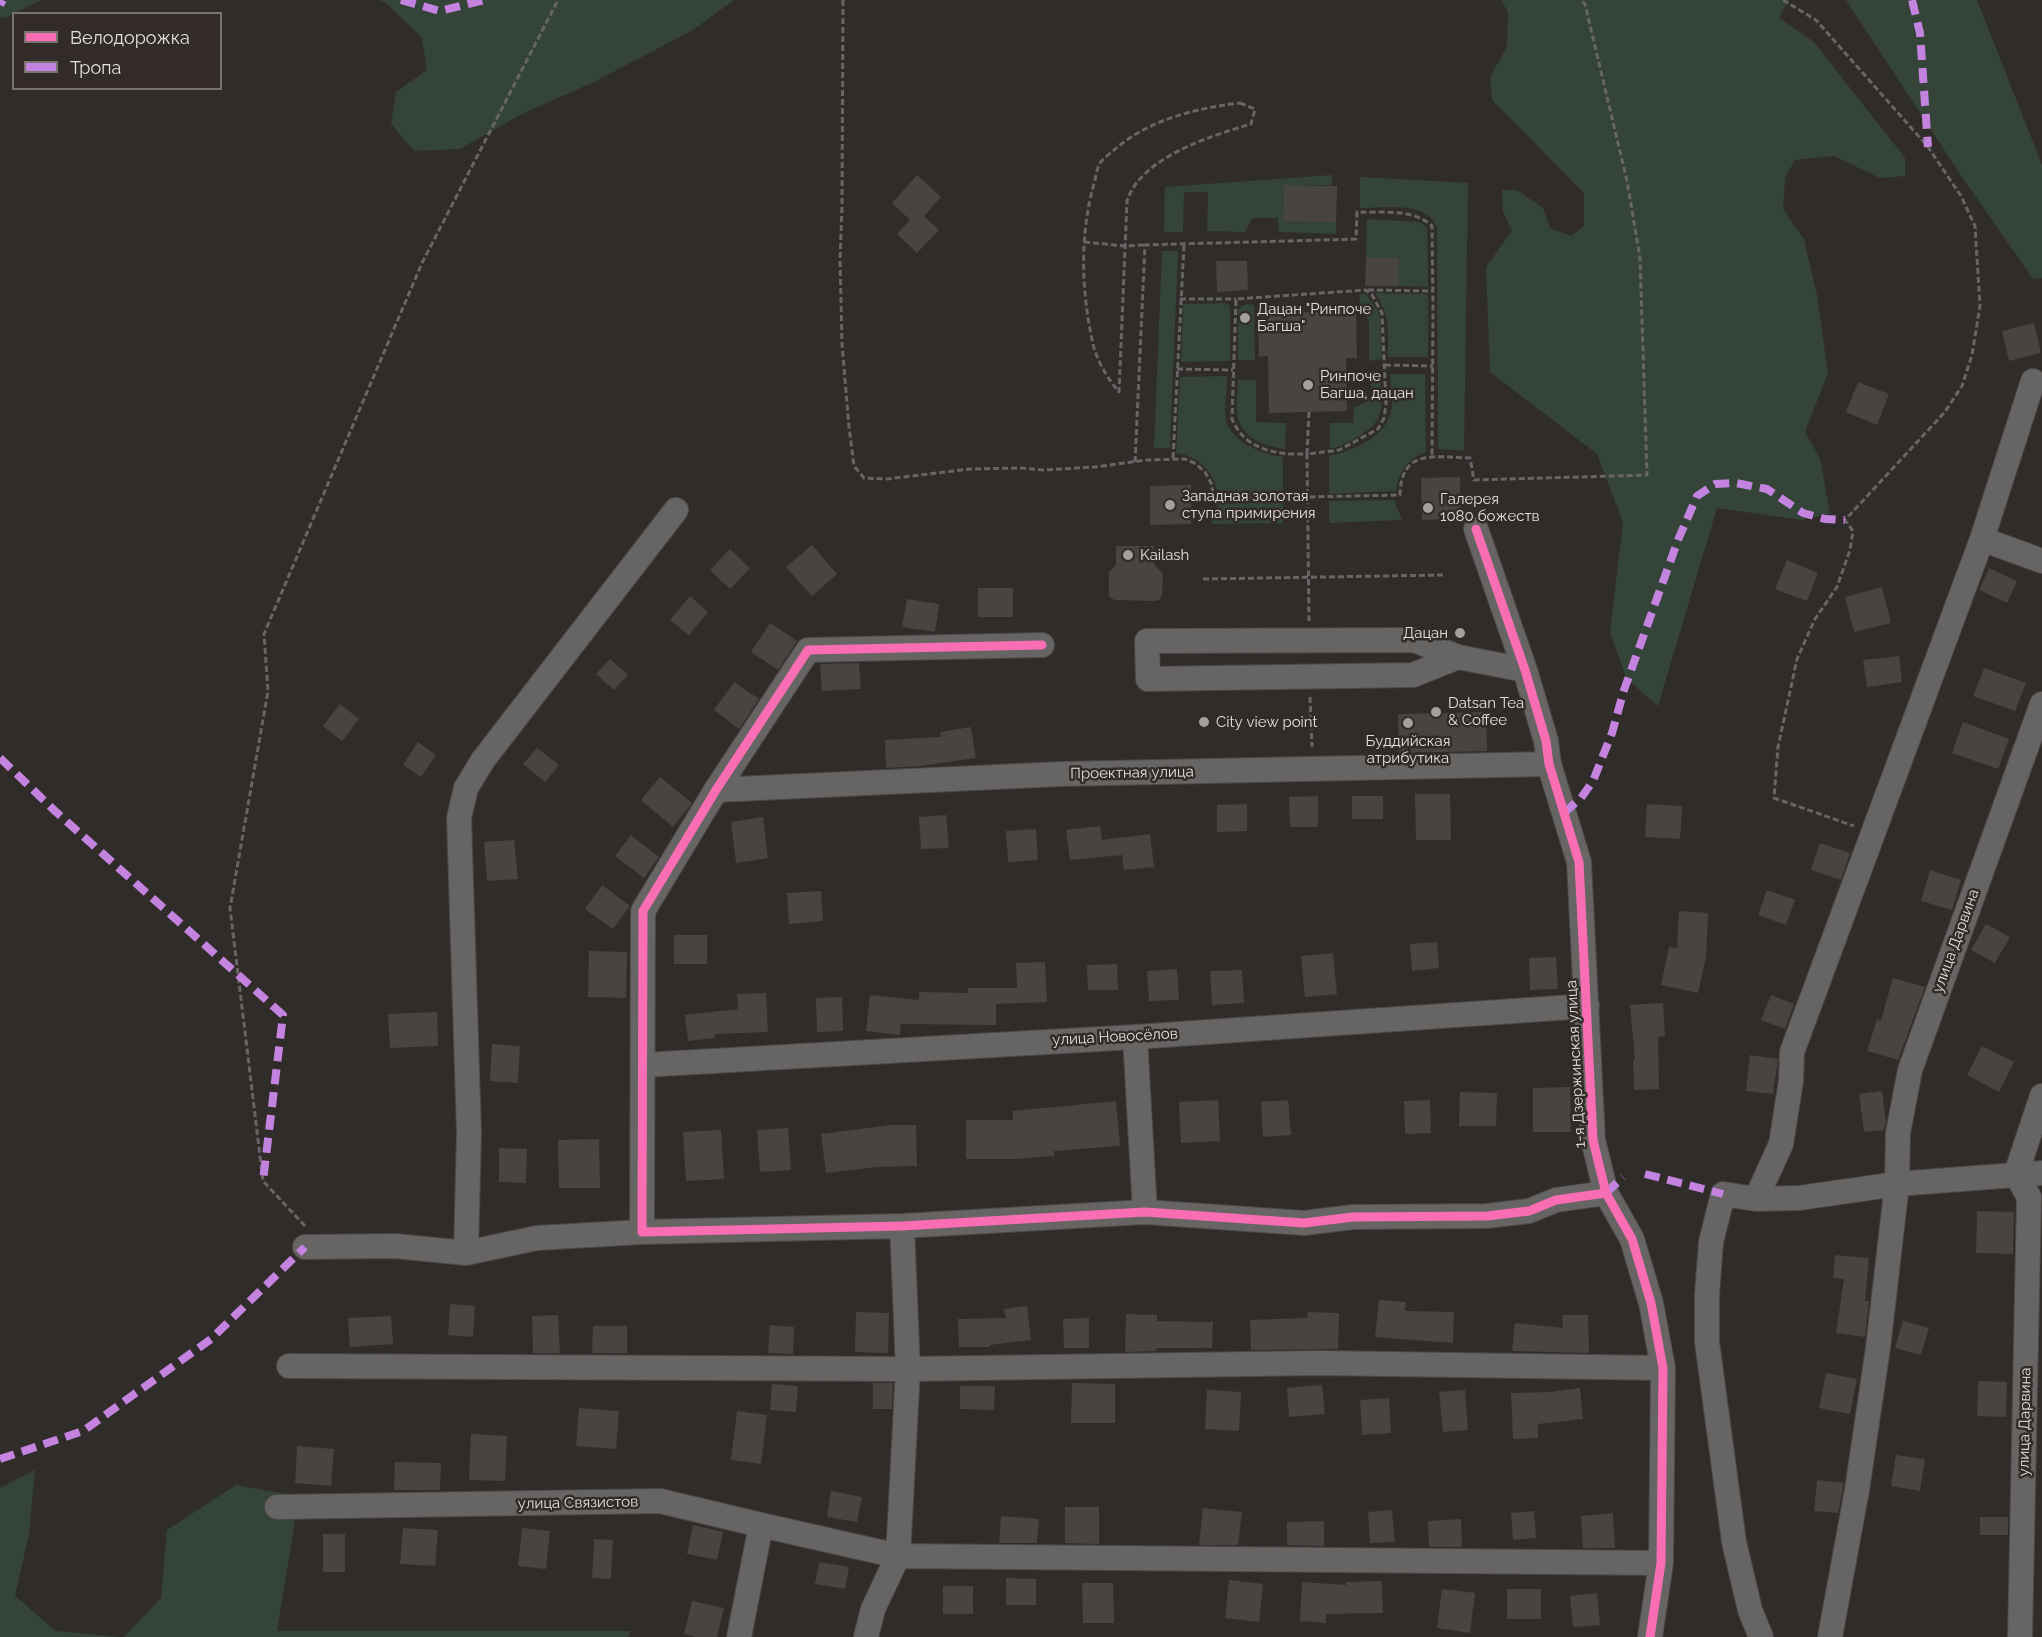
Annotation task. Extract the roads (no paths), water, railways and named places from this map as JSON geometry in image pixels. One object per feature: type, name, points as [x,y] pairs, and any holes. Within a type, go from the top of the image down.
[{"type":"street","points":[[1756,1199],[1781,1144],[1791,1081],[1792,1052],[1982,539],[2033,381]]},
{"type":"street","points":[[466,1253],[469,1133],[459,818],[466,788],[483,759],[676,510]]},
{"type":"street","name":"1-я Дзержинская улица","points":[[1476,528],[1525,670],[1546,741],[1549,764],[1579,862],[1593,1140],[1606,1193],[1632,1239],[1650,1303],[1663,1368],[1660,1563],[1650,1637]]},
{"type":"street","points":[[1982,539],[2042,561]]},
{"type":"street","points":[[1458,657],[1413,675],[1148,679],[1148,641],[1414,640],[1458,657],[1525,670]]},
{"type":"street","points":[[642,1232],[643,911],[716,790],[808,650],[1042,645]]},
{"type":"street","name":"улица Дарвина","points":[[1830,1637],[1857,1490],[1878,1348],[1897,1184],[1898,1133],[1910,1070],[2042,704]]},
{"type":"street","name":"Проектная улица","points":[[716,790],[1061,774],[1549,764]]},
{"type":"street","name":"улица Новосёлов","points":[[643,1065],[1587,1006]]},
{"type":"street","points":[[1135,1036],[1145,1212]]},
{"type":"street","points":[[2016,1174],[2042,1096]]},
{"type":"street","points":[[1761,1637],[1750,1610],[1734,1542],[1707,1342],[1707,1295],[1711,1242],[1723,1194],[1756,1199],[1798,1198],[1897,1184],[2042,1173]]},
{"type":"street","name":"улица Дарвина","points":[[2016,1174],[2029,1197],[2020,1637]]},
{"type":"street","points":[[306,1238],[466,1253],[537,1238],[642,1232],[902,1226],[1145,1212],[1304,1223],[1353,1217],[1487,1216],[1529,1210],[1556,1200],[1606,1193]]},
{"type":"street","points":[[866,1637],[873,1609],[897,1556],[908,1369],[902,1226]]},
{"type":"street","points":[[289,1366],[908,1369],[1319,1363],[1663,1368]]},
{"type":"street","name":"улица Связистов","points":[[277,1507],[660,1501],[897,1556],[1660,1563]]},
{"type":"street","points":[[740,1637],[761,1525]]},
{"type":"place","name":"Дацан \"Ринпоче Багша\"","points":[[1245,318]]},
{"type":"place","name":"Ринпоче Багша, дацан","points":[[1308,385]]},
{"type":"place","name":"Западная золотая ступа примирения","points":[[1170,505]]},
{"type":"place","name":"Галерея 1080 божеств","points":[[1428,508]]},
{"type":"place","name":"Kailash","points":[[1128,555]]},
{"type":"place","name":"Дацан","points":[[1460,633]]},
{"type":"place","name":"Datsan Tea & Coffee","points":[[1436,712]]},
{"type":"place","name":"City view point","points":[[1204,722]]},
{"type":"place","name":"Буддийская атрибутика","points":[[1408,723]]}]
